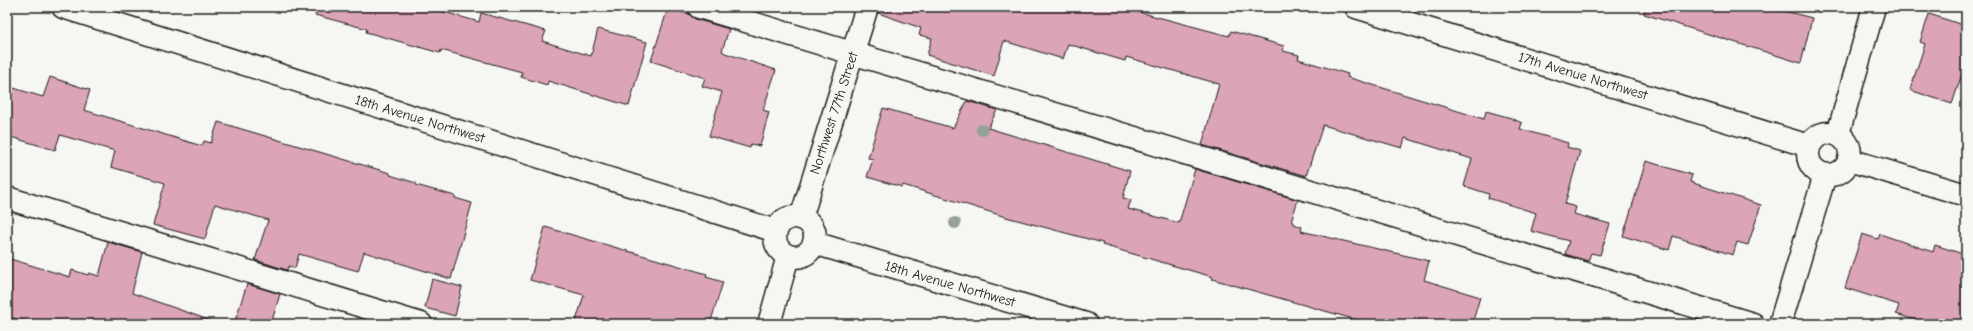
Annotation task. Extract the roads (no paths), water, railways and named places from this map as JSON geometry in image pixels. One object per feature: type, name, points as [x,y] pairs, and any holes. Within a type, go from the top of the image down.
[{"type":"street","name":"18th Avenue Northwest","points":[[63,7],[776,232]]},
{"type":"street","points":[[699,7],[1753,324]]},
{"type":"street","name":"Northwest 77th Street","points":[[801,218],[867,7]]},
{"type":"street","name":"17th Avenue Northwest","points":[[1356,7],[1809,146]]},
{"type":"street","points":[[1838,134],[1874,7]]},
{"type":"street","points":[[1823,133],[1838,134],[1848,144],[1850,150],[1848,164],[1838,173],[1825,175],[1819,173],[1810,163],[1808,156],[1809,146],[1816,136],[1823,133]]},
{"type":"street","points":[[1849,160],[1966,195]]},
{"type":"street","points":[[1780,324],[1825,175]]},
{"type":"street","points":[[7,198],[420,324]]},
{"type":"street","points":[[792,217],[801,218],[813,228],[815,234],[814,243],[808,253],[802,256],[788,256],[777,247],[775,241],[776,232],[780,223],[785,219],[792,217]]},
{"type":"street","name":"18th Avenue Northwest","points":[[814,243],[1086,324]]},
{"type":"street","points":[[769,324],[788,256]]}]
